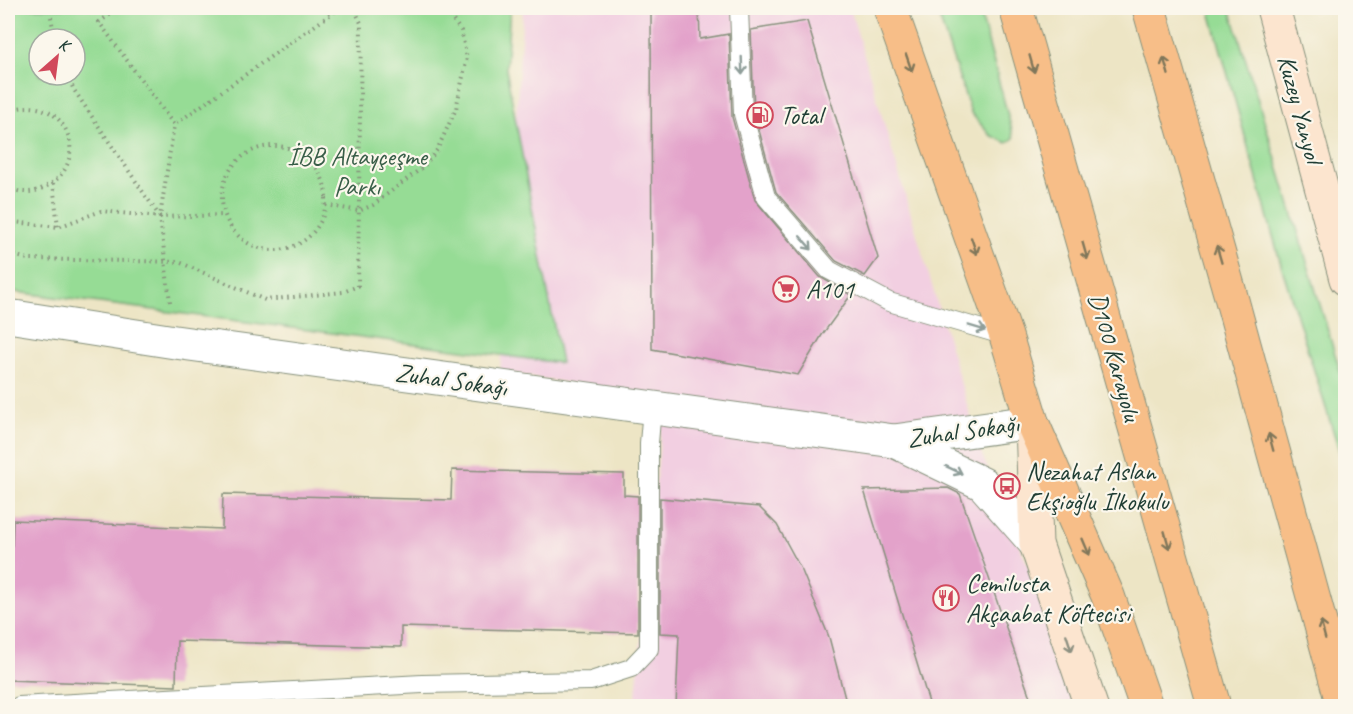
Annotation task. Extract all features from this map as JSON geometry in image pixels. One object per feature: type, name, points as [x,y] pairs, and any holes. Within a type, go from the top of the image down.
[{"type":"highway","points":[[890,8],[1006,336],[1032,422],[1108,596],[1146,706]]},
{"type":"highway","name":"D100 Karayolu","points":[[1016,8],[1214,706]]},
{"type":"highway","points":[[1149,8],[1240,328],[1343,706]]},
{"type":"main road","name":"Kuzey Yanyol","points":[[1273,8],[1346,279]]},
{"type":"main road","points":[[1032,422],[1036,544],[1090,706]]},
{"type":"street","name":"Zuhal Sokağı","points":[[8,316],[175,342],[894,441],[1032,422]]},
{"type":"street","name":"Zuhal Sokağı","points":[[894,441],[983,484],[1036,544]]},
{"type":"lane","points":[[739,8],[743,114],[766,196],[829,270],[889,302],[1006,336]]},
{"type":"lane","points":[[20,706],[422,684],[591,681],[631,668],[649,649],[649,443],[652,408]]},
{"type":"path","points":[[120,8],[99,22],[174,125],[160,217],[175,342]]},
{"type":"path","points":[[174,125],[334,12],[331,8]]},
{"type":"path","points":[[8,254],[28,259],[179,262],[265,300],[342,292],[358,286],[361,23],[354,8]]},
{"type":"path","points":[[326,205],[359,211],[373,205],[423,167],[437,150],[456,109],[467,58],[461,31],[444,8]]},
{"type":"path","points":[[51,17],[53,27]]},
{"type":"path","points":[[73,87],[160,217]]},
{"type":"path","points":[[8,111],[19,106],[34,106],[47,111],[59,119],[70,145],[69,159],[63,173],[53,183],[40,190],[26,192],[8,187]]},
{"type":"path","points":[[277,146],[294,150],[308,159],[319,172],[325,188],[326,205],[321,222],[310,236],[296,246],[279,250],[261,249],[245,242],[232,230],[224,214],[221,198],[224,181],[232,166],[244,155],[260,148],[277,146]]},
{"type":"path","points":[[53,183],[58,227]]},
{"type":"path","points":[[8,218],[14,222],[58,227],[101,212],[160,217],[224,214]]},
{"type":"shaded area","points":[[523,8],[850,8],[982,455],[1061,646],[1073,706],[635,706],[664,398],[500,372]]},
{"type":"green space","name":"İBB Altayçeşme Parkı","points":[[8,8],[510,8],[506,69],[561,363],[8,291]]},
{"type":"green space","points":[[936,8],[979,8],[1014,138],[1007,143],[990,135],[971,113]]},
{"type":"green space","points":[[1209,8],[1230,8],[1345,387],[1345,469],[1282,268]]},
{"type":"building","points":[[651,8],[699,8],[700,39],[729,34],[732,117],[755,200],[820,277],[851,295],[822,335],[798,375],[652,349]]},
{"type":"building","points":[[807,21],[878,258],[865,276],[836,261],[776,192],[754,112],[751,30]]},
{"type":"building","points":[[452,470],[624,474],[624,495],[638,496],[638,633],[401,627],[401,647],[177,641],[176,686],[8,680],[13,520],[222,529],[223,494],[451,500]]},
{"type":"building","name":"Cemilusta Akçaabat Köftecisi","points":[[948,488],[960,494],[1033,706],[930,706],[864,490]]},
{"type":"building","points":[[660,498],[759,507],[777,525],[802,571],[829,637],[847,706],[676,706],[679,634],[660,633]]},
{"type":"place","name":"Total","points":[[760,115]]},
{"type":"place","name":"A101","points":[[786,289]]},
{"type":"place","name":"Nezahat Aslan Ekşioğlu İlkokulu","points":[[1007,486]]},
{"type":"place","name":"Cemilusta Akçaabat Köftecisi","points":[[946,598]]}]
